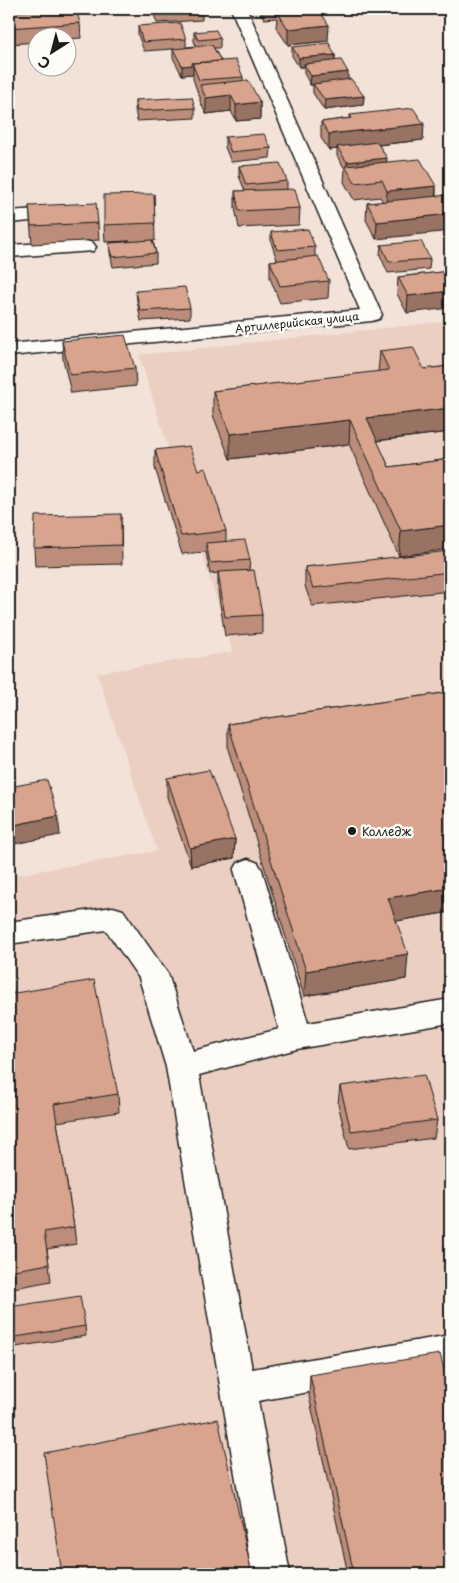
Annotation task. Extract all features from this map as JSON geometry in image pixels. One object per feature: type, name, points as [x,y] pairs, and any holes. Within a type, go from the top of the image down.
[{"type":"street","name":"Артиллерийская улица","points":[[9,350],[372,314],[239,9]]},
{"type":"street","points":[[9,217],[82,213]]},
{"type":"street","points":[[9,251],[86,247]]},
{"type":"street","points":[[248,870],[297,1037]]},
{"type":"street","points":[[9,933],[113,918],[153,974],[182,1067],[271,1574]]},
{"type":"street","points":[[182,1067],[297,1037],[450,1011]]},
{"type":"street","points":[[237,1388],[450,1351]]},
{"type":"shaded area","points":[[450,321],[450,1574],[21,1574],[9,1504],[9,876],[157,851],[97,673],[233,652],[139,355]]},
{"type":"building","points":[[76,9],[80,23],[9,28],[9,12]]},
{"type":"building","points":[[155,9],[201,9],[202,11],[157,14]]},
{"type":"building","points":[[318,9],[329,25],[288,29],[277,11]]},
{"type":"building","points":[[180,23],[186,39],[143,42],[138,26]]},
{"type":"building","points":[[216,30],[220,38],[198,40],[194,32]]},
{"type":"building","points":[[329,43],[335,55],[299,58],[292,47]]},
{"type":"building","points":[[212,45],[221,61],[192,63],[193,65],[182,66],[173,49]]},
{"type":"building","points":[[236,60],[243,77],[199,80],[192,63]]},
{"type":"building","points":[[341,60],[348,72],[311,76],[304,64]]},
{"type":"building","points":[[351,79],[364,96],[325,100],[313,84]]},
{"type":"building","points":[[248,80],[260,102],[236,105],[231,95],[206,98],[200,85]]},
{"type":"building","points":[[192,97],[195,108],[137,111],[135,100]]},
{"type":"building","points":[[413,108],[424,124],[329,134],[321,122],[351,118],[350,115]]},
{"type":"building","points":[[264,134],[271,148],[231,152],[225,137]]},
{"type":"building","points":[[377,142],[387,158],[347,162],[337,147]]},
{"type":"building","points":[[420,159],[436,186],[387,191],[382,180],[355,183],[345,166]]},
{"type":"building","points":[[280,163],[287,181],[246,185],[239,166]]},
{"type":"building","points":[[295,189],[300,208],[239,211],[235,191]]},
{"type":"building","points":[[154,194],[155,223],[104,225],[104,195]]},
{"type":"building","points":[[448,195],[450,198],[450,214],[377,222],[367,203]]},
{"type":"building","points":[[96,203],[98,223],[31,226],[29,206]]},
{"type":"building","points":[[308,229],[315,247],[277,250],[271,232]]},
{"type":"building","points":[[152,240],[156,253],[112,257],[109,243]]},
{"type":"building","points":[[421,241],[430,259],[389,262],[381,245]]},
{"type":"building","points":[[318,256],[329,281],[280,286],[270,261]]},
{"type":"building","points":[[450,271],[450,291],[408,296],[398,277]]},
{"type":"building","points":[[185,287],[190,308],[140,311],[136,291]]},
{"type":"building","points":[[125,335],[135,368],[70,375],[62,341]]},
{"type":"building","points":[[413,347],[424,369],[450,366],[450,408],[367,418],[389,467],[450,459],[450,525],[401,531],[350,420],[230,434],[213,391],[389,370],[380,351]]},
{"type":"building","points":[[189,446],[198,470],[206,468],[226,531],[181,536],[155,450]]},
{"type":"building","points":[[121,514],[121,545],[34,548],[35,516]]},
{"type":"building","points":[[245,540],[250,560],[210,563],[206,543]]},
{"type":"building","points":[[450,551],[450,572],[313,588],[305,567]]},
{"type":"building","points":[[254,570],[262,615],[225,617],[218,572]]},
{"type":"building","name":"Колледж","points":[[450,692],[450,888],[388,898],[408,954],[306,971],[228,724]]},
{"type":"building","points":[[209,770],[235,839],[190,848],[167,778]]},
{"type":"building","points":[[47,780],[58,816],[9,826],[9,787]]},
{"type":"building","points":[[94,980],[118,1094],[54,1104],[74,1227],[44,1232],[49,1264],[9,1271],[9,994]]},
{"type":"building","points":[[424,1075],[437,1120],[351,1131],[340,1086]]},
{"type":"building","points":[[80,1296],[85,1326],[9,1338],[9,1307]]},
{"type":"building","points":[[440,1354],[450,1392],[450,1574],[354,1574],[310,1375]]},
{"type":"building","points":[[218,1419],[252,1574],[62,1574],[44,1453]]},
{"type":"place","name":"Колледж","points":[[352,831]]}]
